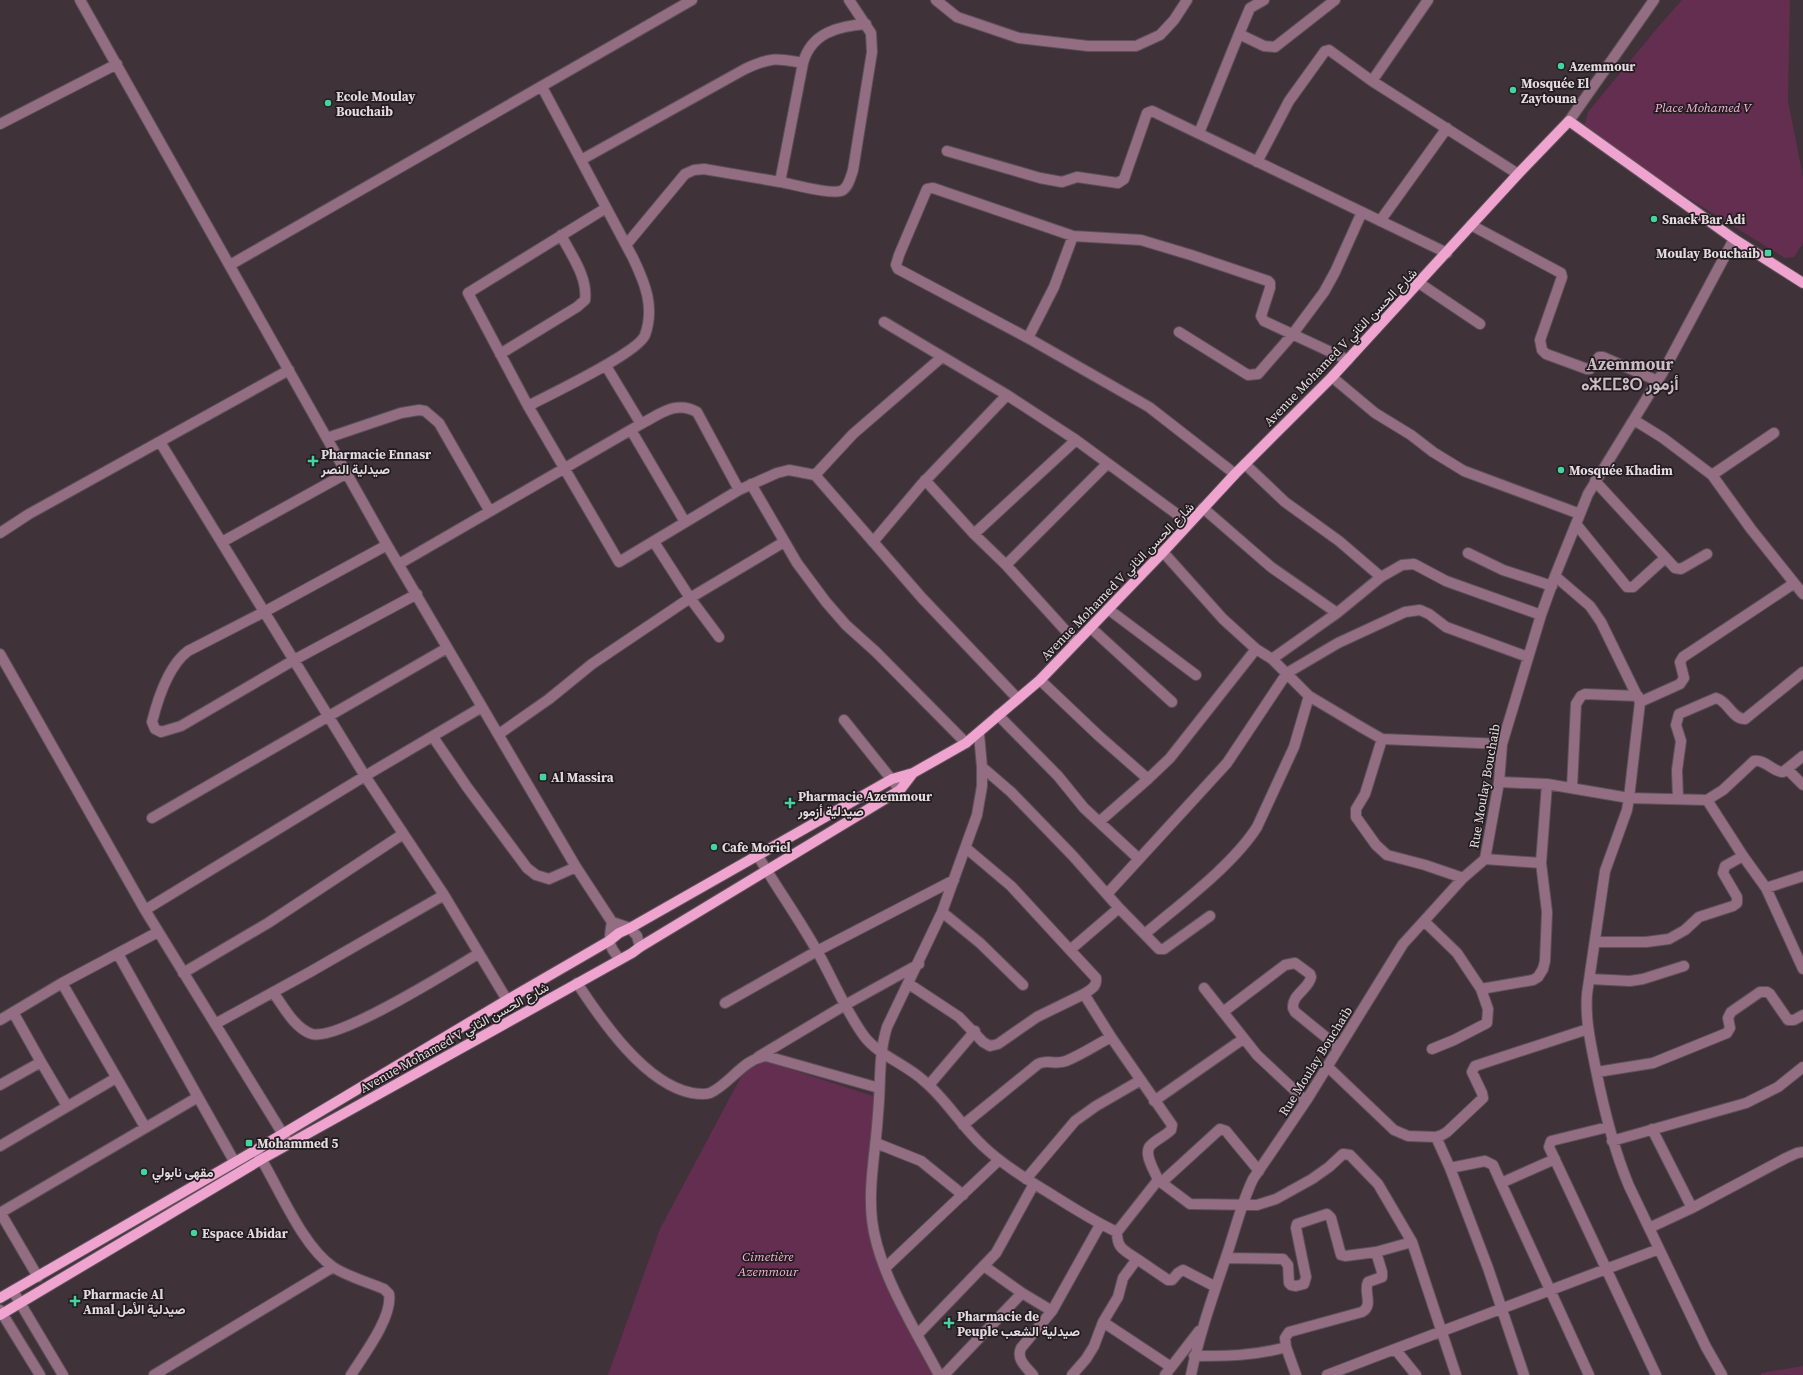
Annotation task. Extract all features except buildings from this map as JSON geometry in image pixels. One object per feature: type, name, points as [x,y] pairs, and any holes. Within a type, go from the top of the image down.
[{"type":"main road","name":"Avenue Mohamed V شارع الحسن الثاني","points":[[1,1313],[20,1303],[259,1154],[282,1134],[609,941],[619,933],[758,856],[892,779],[914,773],[979,734],[998,715],[1040,680],[1091,628],[1244,464],[1332,377],[1518,174],[1569,121]]},
{"type":"main road","points":[[1569,121],[1734,239],[1803,283]]},
{"type":"main road","name":"Avenue Mohamed V شارع الحسن الثاني","points":[[0,1298],[234,1161],[289,1144],[620,958],[632,953],[900,790],[914,773]]},
{"type":"street","points":[[80,0],[387,545],[576,867],[612,922],[630,928],[637,936],[640,947]]},
{"type":"street","points":[[230,265],[692,0]]},
{"type":"street","points":[[626,245],[685,174],[694,170],[704,169],[830,191],[839,191],[844,189],[848,184],[853,170],[872,52],[871,33],[849,0]]},
{"type":"street","points":[[936,0],[958,17],[1019,38],[1088,46],[1136,46],[1160,35],[1174,20],[1187,0]]},
{"type":"street","points":[[1199,133],[1250,8],[1264,0]]},
{"type":"street","points":[[1239,34],[1264,46],[1275,48],[1335,0]]},
{"type":"street","points":[[1372,81],[1428,0]]},
{"type":"street","points":[[1569,121],[1654,0]]},
{"type":"street","points":[[780,182],[806,53],[811,45],[826,34],[842,27],[866,24]]},
{"type":"street","points":[[1257,162],[1288,101],[1325,51],[1332,50],[1372,81],[1518,174]]},
{"type":"street","points":[[581,160],[745,68],[773,58],[803,63]]},
{"type":"street","points":[[0,124],[117,64]]},
{"type":"street","points":[[528,406],[606,366],[636,345],[645,336],[650,303],[646,284],[542,87]]},
{"type":"street","points":[[947,151],[1040,178],[1062,182],[1077,177],[1118,183],[1124,179],[1148,111],[1152,111],[1447,253]]},
{"type":"street","points":[[1380,220],[1447,128]]},
{"type":"street","points":[[1235,474],[1148,408],[1028,338],[897,267],[899,255],[924,192],[927,189],[933,188],[1073,236],[1141,240],[1192,255],[1268,281],[1270,283],[1270,288],[1261,312],[1262,319],[1292,335],[1348,360]]},
{"type":"street","points":[[606,208],[468,293],[528,406],[619,562],[751,484],[777,473],[790,470],[815,475],[922,598],[1018,699]]},
{"type":"street","points":[[1179,332],[1248,375],[1254,375],[1262,371],[1312,309],[1335,272],[1362,212]]},
{"type":"street","points":[[1471,225],[1561,273],[1562,277],[1540,340],[1542,350],[1546,354],[1587,369],[1590,369],[1599,357],[1602,357],[1658,380]]},
{"type":"street","points":[[500,354],[577,307],[585,300],[586,292],[582,276],[561,235]]},
{"type":"street","points":[[1028,338],[1054,287],[1073,236]]},
{"type":"street","name":"Rue Moulay Bouchaib","points":[[1191,1375],[1194,1356],[1242,1206],[1258,1171],[1328,1067],[1338,1047],[1396,954],[1424,920],[1463,878],[1484,859],[1499,782],[1502,744],[1541,616],[1555,576],[1588,494],[1658,380],[1734,239]]},
{"type":"street","points":[[1419,283],[1480,324]]},
{"type":"street","points":[[884,322],[1008,395],[1076,440],[1189,523]]},
{"type":"street","points":[[815,475],[853,434],[942,357]]},
{"type":"street","points":[[606,366],[641,424]]},
{"type":"street","points":[[0,533],[138,452],[160,442],[289,370]]},
{"type":"street","points":[[1332,377],[1375,413],[1411,435],[1433,452],[1464,471],[1580,514]]},
{"type":"street","points":[[873,542],[925,480],[1008,395]]},
{"type":"street","points":[[399,564],[489,510],[641,424],[676,406],[687,406],[697,412],[739,490]]},
{"type":"street","points":[[327,438],[401,413],[419,410],[425,411],[439,423],[489,510]]},
{"type":"street","points":[[1634,420],[1663,438],[1712,475],[1793,584],[1803,594]]},
{"type":"street","points":[[631,430],[685,522]]},
{"type":"street","points":[[1712,475],[1774,433]]},
{"type":"street","points":[[974,534],[1076,440]]},
{"type":"street","points":[[160,442],[365,776],[444,895],[478,954],[507,1000]]},
{"type":"street","points":[[1006,565],[1107,464]]},
{"type":"street","points":[[1244,464],[1285,502],[1338,541],[1381,577]]},
{"type":"street","points":[[222,542],[347,473]]},
{"type":"street","points":[[925,480],[974,534],[1006,565],[1076,642]]},
{"type":"street","points":[[1595,481],[1675,568],[1681,569],[1707,554]]},
{"type":"street","points":[[751,484],[784,542],[826,602],[846,625],[876,652],[966,743]]},
{"type":"street","points":[[1203,508],[1271,567],[1337,613]]},
{"type":"street","points":[[1576,524],[1627,588],[1633,587],[1665,558]]},
{"type":"street","points":[[654,542],[690,598],[719,637]]},
{"type":"street","points":[[499,734],[549,699],[592,664],[690,598],[784,542]]},
{"type":"street","points":[[387,545],[264,612],[188,651],[180,657],[171,671],[155,708],[152,722],[155,729],[161,732],[181,726],[294,660],[417,594]]},
{"type":"street","points":[[1163,552],[1223,619],[1256,649],[1272,659],[1309,696],[1382,739],[1502,744]]},
{"type":"street","points":[[1468,553],[1503,570],[1552,586]]},
{"type":"street","points":[[1272,659],[1337,613],[1381,577],[1402,565],[1414,564],[1446,580],[1541,616]]},
{"type":"street","points":[[1555,576],[1590,606],[1601,622],[1639,699],[1627,810],[1605,872],[1586,1009],[1588,1029],[1608,1127],[1629,1186],[1706,1346],[1722,1375]]},
{"type":"street","points":[[1572,788],[1576,704],[1580,696],[1585,694],[1639,699],[1680,684],[1684,678],[1680,662],[1682,657],[1793,584]]},
{"type":"street","points":[[1108,609],[1196,675]]},
{"type":"street","points":[[1107,894],[1227,763],[1287,673],[1345,640],[1381,622],[1414,610],[1420,610],[1429,614],[1441,624],[1456,631],[1528,657]]},
{"type":"street","points":[[1091,628],[1172,702]]},
{"type":"street","points":[[152,818],[447,648]]},
{"type":"street","points":[[1099,822],[1170,758],[1256,649]]},
{"type":"street","points":[[0,654],[145,910],[289,1144]]},
{"type":"street","points":[[1678,799],[1677,770],[1681,741],[1676,725],[1679,714],[1716,698],[1721,700],[1738,718],[1745,719],[1803,672]]},
{"type":"street","points":[[1040,680],[1099,736],[1148,778]]},
{"type":"street","points":[[1145,934],[1214,875],[1250,838],[1257,827],[1294,747],[1309,696]]},
{"type":"street","points":[[145,910],[365,776],[482,707]]},
{"type":"street","points":[[998,715],[1058,776],[1084,808],[1139,859]]},
{"type":"street","points":[[844,720],[900,790]]},
{"type":"street","points":[[939,1375],[917,1335],[885,1268],[875,1233],[872,1215],[872,1183],[876,1143],[881,1051],[887,1027],[919,964],[942,912],[977,816],[982,786],[979,734]]},
{"type":"street","points":[[432,737],[471,793],[527,868],[536,875],[549,879],[576,867]]},
{"type":"street","points":[[1382,739],[1365,794],[1356,809],[1356,817],[1376,844],[1387,854],[1463,878]]},
{"type":"street","points":[[1499,782],[1547,784],[1629,798],[1707,800],[1723,790],[1754,761],[1760,761],[1781,772],[1788,770],[1803,756]]},
{"type":"street","points":[[982,767],[1011,792],[1073,856],[1119,908],[1145,934],[1156,948],[1162,950],[1210,916]]},
{"type":"street","points":[[1788,770],[1803,785]]},
{"type":"street","points":[[1481,989],[1533,980],[1538,977],[1543,969],[1547,912],[1541,863],[1547,784]]},
{"type":"street","points":[[1707,800],[1743,856],[1766,888],[1803,969]]},
{"type":"street","points":[[183,973],[268,923],[403,834]]},
{"type":"street","points":[[909,984],[954,1013],[987,1045],[993,1046],[1038,1017],[1084,994],[1097,983],[1096,978],[1011,886],[966,848]]},
{"type":"street","points":[[758,856],[817,951],[845,1005],[864,1036],[881,1051],[902,1064],[929,1085],[947,1103],[963,1125],[999,1160],[1100,1225],[1117,1232]]},
{"type":"street","points":[[1595,942],[1646,942],[1669,939],[1685,930],[1699,917],[1733,906],[1737,902],[1737,897],[1724,872],[1724,869],[1725,866],[1743,856]]},
{"type":"street","points":[[1484,859],[1541,863]]},
{"type":"street","points":[[1766,888],[1803,876]]},
{"type":"street","points":[[724,1003],[817,951],[954,880]]},
{"type":"street","points":[[215,1024],[444,895]]},
{"type":"street","points":[[1070,950],[1119,908]]},
{"type":"street","points":[[942,912],[980,943],[1023,985]]},
{"type":"street","points":[[1424,920],[1457,953],[1481,989],[1488,1009],[1487,1023],[1460,1038],[1432,1049]]},
{"type":"street","points":[[612,922],[609,941],[614,951],[620,958]]},
{"type":"street","points":[[0,1020],[62,983],[158,932]]},
{"type":"street","points":[[118,954],[234,1161]]},
{"type":"street","points":[[273,992],[293,1019],[304,1030],[314,1034],[328,1033],[356,1022],[382,1009],[478,954]]},
{"type":"street","points":[[1223,1012],[1285,965],[1294,963],[1310,974],[1311,977],[1309,982],[1294,999],[1293,1008],[1295,1012],[1338,1047]]},
{"type":"street","points":[[577,983],[595,1011],[625,1048],[658,1077],[681,1090],[696,1094],[709,1094],[758,1057],[845,1005],[919,964]]},
{"type":"street","points":[[1590,979],[1630,981],[1643,979],[1684,966]]},
{"type":"street","points":[[62,983],[145,1127]]},
{"type":"street","points":[[1204,988],[1243,1039],[1272,1071],[1306,1100]]},
{"type":"street","points":[[1597,1072],[1653,1063],[1727,1033],[1730,1028],[1728,1018],[1731,1012],[1760,992],[1767,992],[1770,994],[1788,1020],[1794,1020],[1803,1015]]},
{"type":"street","points":[[1084,994],[1172,1128],[1169,1133],[1152,1144],[1148,1150],[1148,1156],[1160,1181],[1190,1204],[1242,1206],[1257,1205],[1276,1199],[1312,1179],[1329,1167],[1343,1154],[1347,1154],[1365,1169],[1378,1184],[1412,1242],[1456,1375]]},
{"type":"street","points":[[13,1012],[67,1106]]},
{"type":"street","points":[[1328,1067],[1394,1130],[1408,1136],[1436,1137],[1447,1132],[1483,1098],[1472,1072],[1476,1066],[1588,1029]]},
{"type":"street","points":[[929,1085],[975,1032]]},
{"type":"street","points":[[963,1125],[1038,1064],[1043,1062],[1056,1063],[1066,1061],[1111,1037]]},
{"type":"street","points":[[1154,1101],[1243,1039]]},
{"type":"street","points":[[758,1057],[771,1057],[879,1088]]},
{"type":"street","points":[[0,1085],[41,1062]]},
{"type":"street","points":[[1612,1141],[1746,1103],[1778,1087],[1803,1067]]},
{"type":"street","points":[[0,1146],[116,1078]]},
{"type":"street","points":[[917,1335],[984,1266],[1003,1242],[1030,1181],[1075,1121],[1096,1106],[1141,1080]]},
{"type":"street","points":[[38,1277],[0,1213],[198,1097]]},
{"type":"street","points":[[1608,1127],[1551,1141],[1549,1147],[1656,1375]]},
{"type":"street","points":[[1216,1287],[1183,1270],[1172,1280],[1168,1280],[1120,1247],[1117,1232],[1160,1181],[1220,1128],[1226,1131],[1258,1171]]},
{"type":"street","points":[[1652,1129],[1692,1208]]},
{"type":"street","points":[[1436,1137],[1450,1168],[1502,1308],[1524,1375]]},
{"type":"street","points":[[876,1143],[900,1151],[921,1161],[963,1194]]},
{"type":"street","points":[[1649,1228],[1692,1208],[1786,1158],[1803,1152]]},
{"type":"street","points":[[259,1154],[299,1226],[316,1249],[333,1267],[384,1289],[389,1294],[390,1303],[385,1318],[351,1375]]},
{"type":"street","points":[[1501,1183],[1555,1159]]},
{"type":"street","points":[[885,1268],[999,1160]]},
{"type":"street","points":[[1450,1168],[1485,1161],[1493,1165],[1589,1375]]},
{"type":"street","points":[[1226,1258],[1283,1260],[1288,1265],[1289,1283],[1296,1286],[1304,1284],[1306,1277],[1296,1228],[1297,1224],[1327,1214],[1331,1218],[1341,1255],[1345,1256],[1376,1252],[1412,1242]]},
{"type":"street","points":[[1033,1375],[1019,1358],[1018,1353],[1052,1311],[1100,1225]]},
{"type":"street","points":[[1327,1375],[1659,1249]]},
{"type":"street","points":[[1296,1375],[1286,1347],[1285,1338],[1288,1332],[1365,1310],[1368,1303],[1366,1285],[1371,1280],[1382,1277],[1376,1252]]},
{"type":"street","points":[[1072,1375],[1090,1353],[1103,1322],[1118,1298],[1123,1278],[1137,1259]]},
{"type":"street","points":[[984,1266],[1022,1293],[1052,1311]]},
{"type":"street","points":[[154,1375],[333,1267]]},
{"type":"street","points":[[13,1291],[63,1375]]},
{"type":"street","points":[[944,1375],[1022,1293]]},
{"type":"street","points":[[1,1313],[40,1375]]},
{"type":"street","points":[[1103,1322],[1168,1371],[1204,1326]]},
{"type":"street","points":[[1194,1356],[1254,1355],[1286,1347]]},
{"type":"street","points":[[1395,1349],[1416,1375]]},
{"type":"green space","name":"Place Mohamed V","points":[[1682,0],[1790,0],[1788,101],[1803,177],[1803,243],[1794,257],[1785,258],[1595,140],[1584,128],[1588,112]]},
{"type":"green space","name":"Cimetière Azemmour","points":[[762,1060],[879,1098],[868,1211],[922,1351],[937,1375],[608,1375],[660,1229],[743,1073]]},
{"type":"green space","points":[[1803,1366],[1803,1375],[1761,1375],[1761,1373]]},
{"type":"place","name":"Azemmour","points":[[1561,66]]},
{"type":"place","name":"Mosquée El Zaytouna","points":[[1513,90]]},
{"type":"place","name":"Ecole Moulay Bouchaib","points":[[328,103]]},
{"type":"place","name":"Snack Bar Adi","points":[[1654,219]]},
{"type":"place","name":"Moulay Bouchaib","points":[[1768,253]]},
{"type":"place","name":"Pharmacie Ennasr صيدلية النصر","points":[[313,461]]},
{"type":"place","name":"Mosquée Khadim","points":[[1561,470]]},
{"type":"place","name":"Al Massira","points":[[543,777]]},
{"type":"place","name":"Pharmacie Azemmour صيدلية أزمور","points":[[790,803]]},
{"type":"place","name":"Cafe Moriel","points":[[714,847]]},
{"type":"place","name":"Mohammed 5","points":[[249,1143]]},
{"type":"place","name":"مقهى نابولي","points":[[144,1172]]},
{"type":"place","name":"Espace Abidar","points":[[194,1233]]},
{"type":"place","name":"Pharmacie Al Amal صيدلية الأمل","points":[[75,1301]]},
{"type":"place","name":"Pharmacie de Peuple صيدلية الشعب","points":[[949,1323]]},
{"type":"district","name":"Azemmour ⴰⵣⵎⵎⵓⵔ أزمور","points":[[1630,374]]}]
